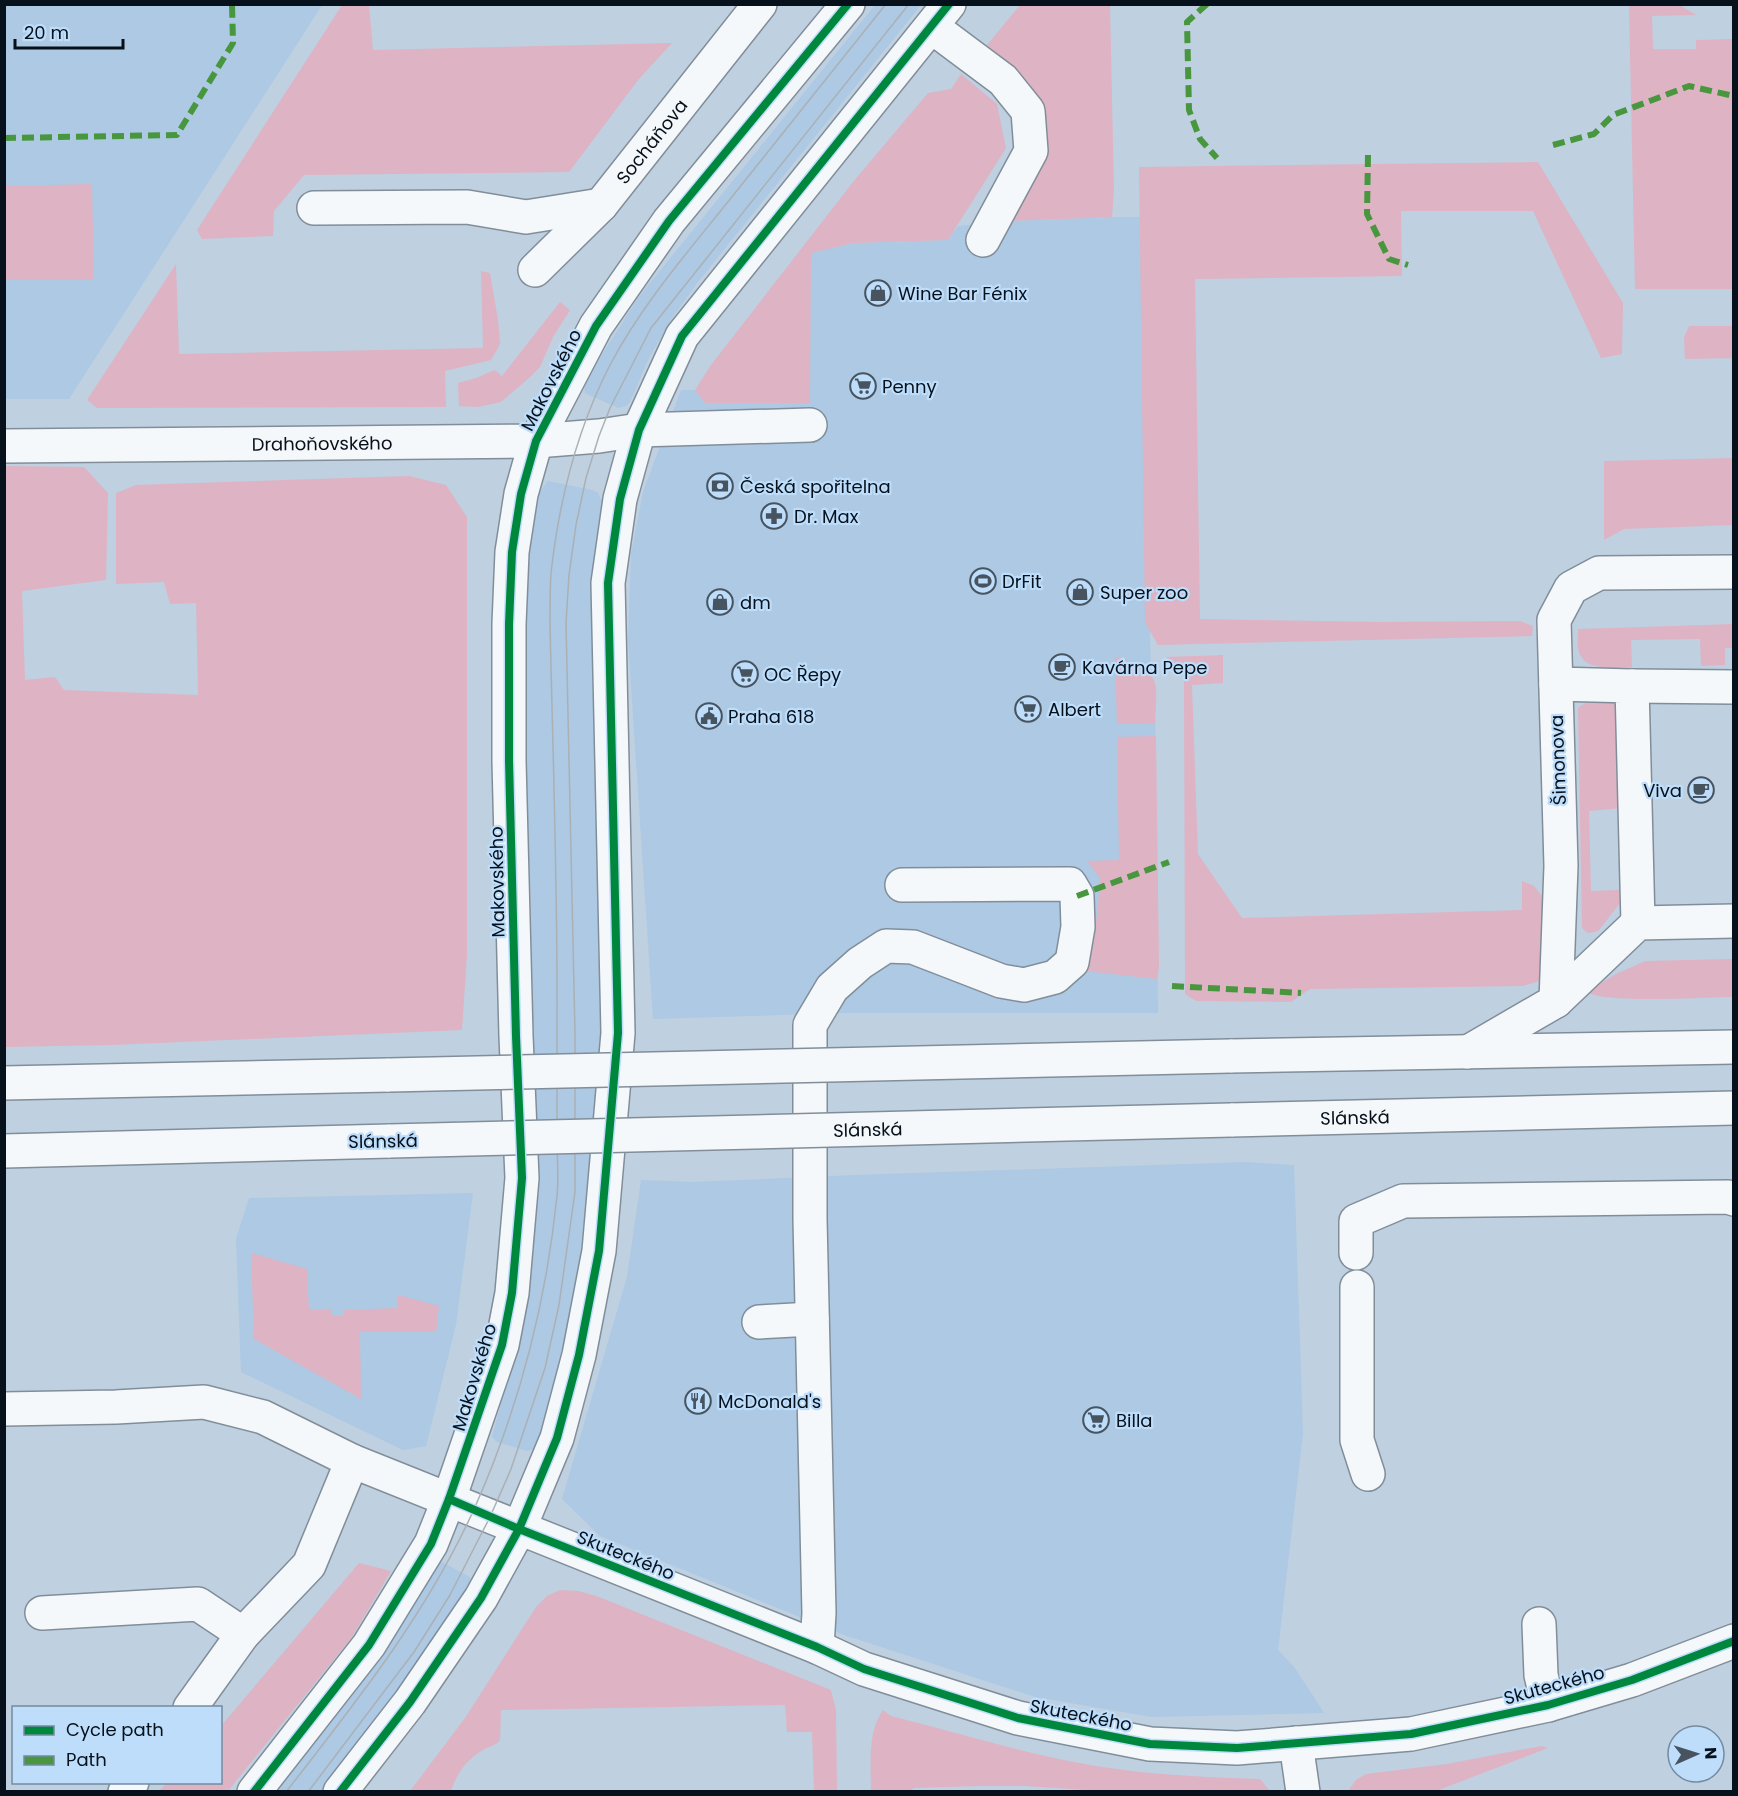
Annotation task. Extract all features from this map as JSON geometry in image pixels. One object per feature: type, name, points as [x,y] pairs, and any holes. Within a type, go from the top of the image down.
[{"type":"street","name":"Socháňova","points":[[535,270],[601,205],[760,4]]},
{"type":"street","name":"Makovského","points":[[254,1791],[369,1645],[431,1544],[449,1499],[502,1345],[512,1293],[522,1178],[509,761],[509,624],[512,552],[521,494],[536,441],[596,326],[669,221],[848,4]]},
{"type":"street","points":[[340,1791],[410,1702],[481,1598],[519,1529],[557,1437],[579,1355],[599,1251],[618,1033],[608,583],[620,499],[639,430],[682,336],[941,16],[1003,80],[1028,111],[1031,151],[983,240]]},
{"type":"street","points":[[314,208],[467,207],[526,217],[601,205]]},
{"type":"street","name":"Drahoňovského","points":[[4,446],[536,441],[639,430],[810,425]]},
{"type":"street","name":"Šimonova","points":[[1556,1001],[1561,866],[1554,620],[1571,588],[1599,573],[1734,572]]},
{"type":"street","points":[[1556,684],[1734,687]]},
{"type":"street","points":[[1632,686],[1638,923]]},
{"type":"street","points":[[817,1647],[819,1614],[810,1219],[810,1024],[832,988],[860,963],[886,946],[913,947],[1001,981],[1024,985],[1055,977],[1072,962],[1077,927],[1077,896],[1070,884],[902,885]]},
{"type":"street","points":[[1468,1052],[1556,1001],[1638,923],[1734,921]]},
{"type":"street","points":[[4,1083],[1734,1047]]},
{"type":"street","name":"Slánská","points":[[4,1151],[1734,1108]]},
{"type":"street","points":[[1356,1253],[1356,1221],[1403,1201],[1728,1197],[1734,1199]]},
{"type":"street","points":[[1357,1287],[1357,1440],[1368,1474]]},
{"type":"street","points":[[759,1322],[812,1319]]},
{"type":"street","name":"Skuteckého","points":[[4,1409],[116,1407],[204,1402],[264,1417],[352,1461],[817,1647],[864,1669],[1018,1718],[1150,1744],[1237,1748],[1412,1734],[1548,1705],[1632,1680],[1734,1641]]},
{"type":"street","points":[[190,1706],[243,1634],[309,1565],[352,1461]]},
{"type":"street","points":[[42,1613],[198,1604],[243,1634]]},
{"type":"street","points":[[1539,1624],[1541,1676],[1548,1705]]},
{"type":"street","points":[[1296,1743],[1303,1791]]},
{"type":"shaded area","points":[[4,5],[322,5],[69,399],[5,399]]},
{"type":"shaded area","points":[[342,5],[369,5],[373,50],[672,43],[638,80],[569,172],[304,175],[274,211],[273,236],[202,239],[197,230]]},
{"type":"shaded area","points":[[875,5],[921,5],[698,282],[672,318],[649,358],[630,402],[618,408],[585,393],[584,387],[596,364],[638,298]]},
{"type":"shaded area","points":[[1020,5],[1110,5],[1114,190],[1112,217],[1008,221],[1042,115],[1024,78],[987,45]]},
{"type":"shaded area","points":[[1629,5],[1680,5],[1696,15],[1652,16],[1653,49],[1696,49],[1696,40],[1733,39],[1733,289],[1635,289]]},
{"type":"shaded area","points":[[961,74],[997,104],[1006,148],[948,240],[853,243],[811,253],[810,403],[705,403],[695,390],[711,365],[853,182],[928,93],[951,89]]},
{"type":"shaded area","points":[[1538,162],[1623,303],[1622,354],[1601,358],[1533,211],[1401,211],[1402,276],[1195,279],[1200,619],[1381,622],[1520,621],[1533,626],[1532,636],[1158,645],[1145,622],[1139,167]]},
{"type":"shaded area","points":[[92,184],[94,279],[5,280],[5,186]]},
{"type":"shaded area","points":[[1140,217],[1151,675],[1155,684],[1158,1013],[842,1013],[653,1019],[628,640],[631,554],[643,492],[681,390],[695,390],[705,403],[810,403],[810,253],[853,243],[948,240],[958,226],[1008,221]]},
{"type":"shaded area","points":[[176,264],[179,354],[483,348],[481,271],[490,273],[500,344],[491,360],[445,371],[446,407],[97,408],[87,400]]},
{"type":"shaded area","points":[[560,302],[570,310],[553,337],[540,367],[501,402],[478,407],[459,406],[458,383],[495,370],[502,376]]},
{"type":"shaded area","points":[[1689,326],[1733,326],[1733,358],[1685,359],[1684,338]]},
{"type":"shaded area","points":[[1733,458],[1733,525],[1624,529],[1604,540],[1604,461]]},
{"type":"shaded area","points":[[5,466],[84,467],[108,493],[106,580],[22,591],[25,680],[55,677],[64,690],[198,695],[196,603],[170,604],[164,582],[116,584],[116,493],[136,485],[409,476],[446,485],[467,517],[467,955],[462,1030],[112,1045],[5,1047]]},
{"type":"shaded area","points":[[548,481],[592,490],[598,493],[602,501],[594,554],[592,660],[600,1032],[593,1176],[576,1290],[545,1419],[534,1449],[527,1451],[497,1442],[492,1437],[515,1351],[535,1178],[531,906],[526,773],[525,582],[532,525],[541,490]]},
{"type":"shaded area","points":[[1733,624],[1733,648],[1725,648],[1725,665],[1701,666],[1700,639],[1631,640],[1632,667],[1608,668],[1592,665],[1581,656],[1578,648],[1578,629]]},
{"type":"shaded area","points":[[1223,655],[1223,683],[1192,685],[1198,854],[1242,918],[1522,910],[1522,881],[1534,886],[1542,896],[1542,980],[1523,986],[1310,989],[1291,1002],[1196,1001],[1185,994],[1184,677],[1166,657]]},
{"type":"shaded area","points":[[1115,657],[1138,665],[1152,678],[1156,692],[1155,723],[1117,724]]},
{"type":"shaded area","points":[[1591,699],[1613,699],[1619,705],[1622,808],[1589,811],[1591,891],[1619,890],[1620,903],[1599,930],[1588,933],[1582,928],[1578,708]]},
{"type":"shaded area","points":[[1156,736],[1159,967],[1157,979],[1076,970],[1089,947],[1098,904],[1100,878],[1087,861],[1119,860],[1117,737]]},
{"type":"shaded area","points":[[1733,959],[1733,997],[1634,999],[1598,996],[1588,992],[1614,975],[1645,961]]},
{"type":"shaded area","points":[[1246,1162],[1294,1165],[1303,1433],[1278,1650],[1295,1668],[1324,1713],[1152,1717],[1035,1697],[844,1635],[600,1536],[562,1499],[627,1277],[641,1180],[693,1182]]},
{"type":"shaded area","points":[[473,1193],[456,1325],[426,1446],[403,1450],[241,1372],[236,1239],[249,1198]]},
{"type":"shaded area","points":[[251,1253],[307,1269],[309,1310],[331,1310],[332,1316],[344,1316],[344,1310],[398,1308],[398,1295],[439,1306],[436,1332],[360,1332],[361,1399],[254,1339]]},
{"type":"shaded area","points":[[440,1561],[470,1577],[472,1582],[412,1673],[321,1791],[275,1792],[437,1562]]},
{"type":"shaded area","points":[[359,1563],[391,1571],[352,1637],[228,1791],[159,1791],[166,1784],[222,1784],[222,1725]]},
{"type":"shaded area","points":[[560,1590],[579,1591],[599,1597],[831,1690],[836,1710],[837,1791],[814,1791],[812,1732],[787,1732],[785,1705],[501,1710],[500,1740],[467,1763],[456,1778],[451,1791],[410,1791],[465,1718],[536,1607],[547,1596]]},
{"type":"shaded area","points":[[883,1710],[891,1716],[1069,1761],[1164,1774],[1260,1779],[1270,1791],[1118,1792],[1025,1786],[979,1786],[913,1788],[912,1791],[871,1791],[872,1739]]},
{"type":"shaded area","points":[[1541,1746],[1548,1748],[1436,1791],[1348,1791],[1356,1780],[1366,1774],[1447,1764]]},
{"type":"tram line","points":[[286,1792],[365,1690],[436,1583],[456,1546],[491,1470],[505,1432],[538,1316],[552,1236],[558,1182],[557,931],[551,579],[554,546],[564,493],[579,440],[598,389],[610,365],[650,301],[886,4]]},
{"type":"tram line","points":[[308,1792],[414,1652],[450,1595],[490,1517],[511,1469],[545,1368],[559,1305],[575,1192],[575,1034],[566,623],[569,575],[576,525],[586,478],[599,436],[610,408],[651,328],[909,4]]},
{"type":"marked path","points":[[4,138],[177,135],[233,43],[232,4]]},
{"type":"marked path","points":[[1207,4],[1187,22],[1189,110],[1200,139],[1217,158]]},
{"type":"marked path","points":[[1553,145],[1594,134],[1613,115],[1689,86],[1734,96]]},
{"type":"marked path","points":[[1368,155],[1367,214],[1389,259],[1408,265]]},
{"type":"marked path","points":[[1077,896],[1169,862]]},
{"type":"marked path","points":[[1172,986],[1301,993]]},
{"type":"cycle path","points":[[254,1792],[369,1645],[431,1544],[449,1499],[502,1345],[512,1293],[522,1178],[509,761],[509,624],[512,552],[521,494],[536,441],[596,326],[669,221],[848,4]]},
{"type":"cycle path","points":[[340,1792],[410,1702],[481,1598],[519,1529],[557,1438],[579,1355],[599,1251],[618,1033],[608,583],[620,499],[639,430],[682,336],[949,4]]},
{"type":"cycle path","points":[[449,1499],[817,1647],[864,1669],[1018,1718],[1150,1744],[1237,1748],[1411,1734],[1548,1705],[1632,1680],[1734,1641]]},
{"type":"place","name":"Wine Bar Fénix","points":[[878,293]]},
{"type":"place","name":"Penny","points":[[863,386]]},
{"type":"place","name":"Česká spořitelna","points":[[720,486]]},
{"type":"place","name":"Dr. Max","points":[[774,516]]},
{"type":"place","name":"DrFit","points":[[983,581]]},
{"type":"place","name":"Super zoo","points":[[1080,592]]},
{"type":"place","name":"dm","points":[[720,602]]},
{"type":"place","name":"Kavárna Pepe","points":[[1062,667]]},
{"type":"place","name":"OC Řepy","points":[[745,674]]},
{"type":"place","name":"Albert","points":[[1028,709]]},
{"type":"place","name":"Praha 618","points":[[709,716]]},
{"type":"place","name":"Viva","points":[[1701,790]]},
{"type":"place","name":"McDonald's","points":[[698,1401]]},
{"type":"place","name":"Billa","points":[[1096,1420]]}]
